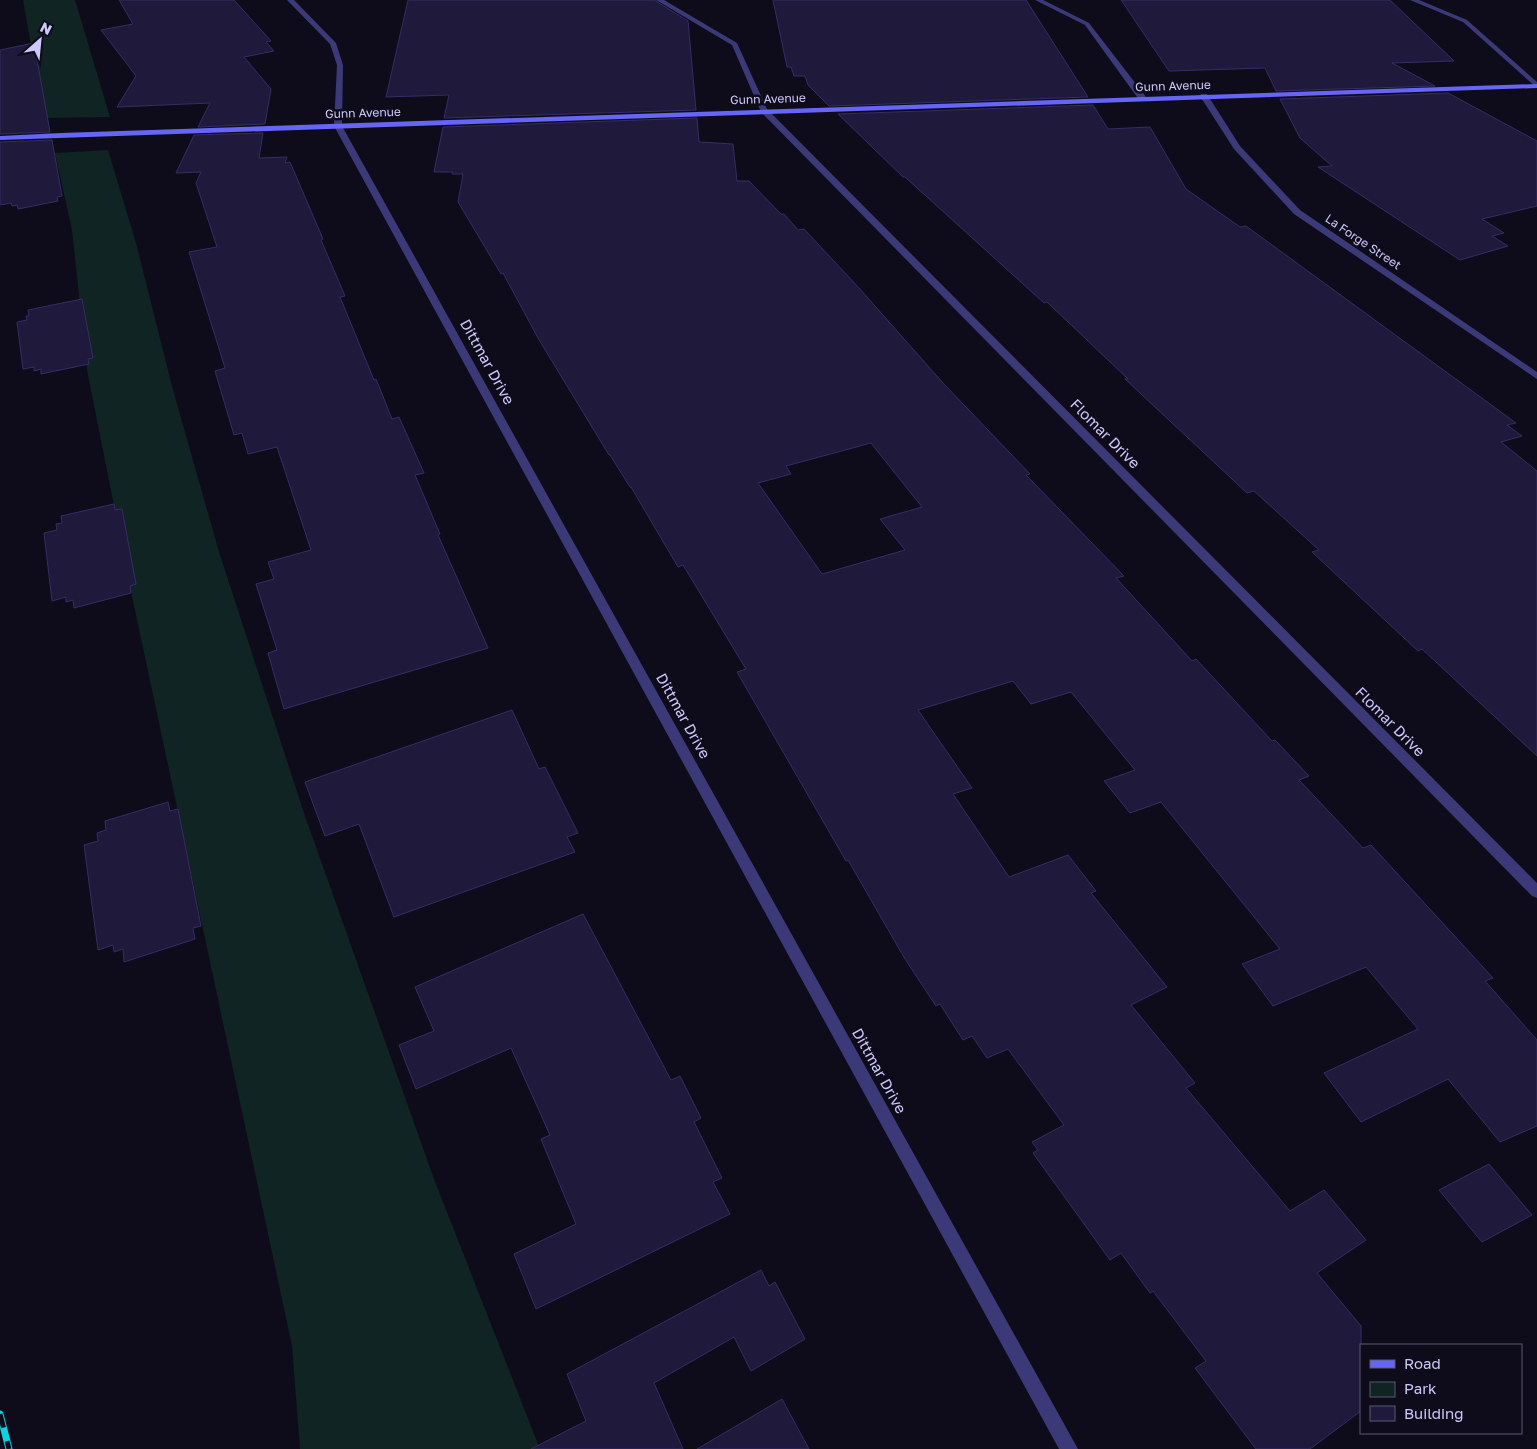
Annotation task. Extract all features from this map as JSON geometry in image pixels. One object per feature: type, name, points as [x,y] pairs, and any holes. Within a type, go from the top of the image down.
[{"type":"street","points":[[290,0],[333,43],[340,65],[338,126]]},
{"type":"street","name":"Flomar Drive","points":[[659,0],[734,44],[764,110],[1537,892]]},
{"type":"street","points":[[1038,0],[1087,24],[1143,99]]},
{"type":"street","points":[[1413,0],[1465,21],[1537,86]]},
{"type":"street","name":"Gunn Avenue","points":[[0,138],[764,110],[1537,86]]},
{"type":"street","name":"La Forge Street","points":[[1204,96],[1237,147],[1297,212],[1537,376]]},
{"type":"street","name":"Dittmar Drive","points":[[338,126],[1069,1449]]},
{"type":"green space","points":[[23,0],[75,0],[110,117],[44,118]]},
{"type":"green space","points":[[108,150],[136,243],[173,390],[219,552],[305,816],[434,1179],[540,1449],[300,1449],[292,1346],[133,601],[87,370],[72,230],[55,153]]},
{"type":"building","points":[[119,0],[234,0],[271,41],[266,42],[274,51],[244,57],[271,89],[265,124],[198,127],[210,103],[117,107],[136,76],[101,30],[133,24]]},
{"type":"building","points":[[408,0],[654,0],[688,21],[696,110],[444,118],[449,95],[386,97]]},
{"type":"building","points":[[773,0],[1026,0],[1088,97],[829,106],[808,85],[805,76],[794,76],[791,67],[787,67]]},
{"type":"building","points":[[1121,0],[1390,0],[1454,61],[1392,63],[1435,86],[1276,91],[1265,68],[1169,71]]},
{"type":"building","points":[[34,43],[50,132],[0,134],[0,50]]},
{"type":"building","points":[[1448,93],[1537,141],[1537,206],[1482,219],[1504,233],[1492,236],[1508,246],[1460,260],[1318,167],[1332,166],[1300,138],[1280,99]]},
{"type":"building","points":[[1093,105],[1108,129],[1150,127],[1186,189],[1240,227],[1246,226],[1516,423],[1507,425],[1522,436],[1501,442],[1537,471],[1537,756],[1422,649],[1418,651],[1312,552],[1319,550],[1254,491],[1247,493],[1125,379],[1128,379],[1047,302],[1044,303],[903,177],[838,114]]},
{"type":"building","points":[[697,118],[699,142],[733,144],[737,181],[749,181],[798,230],[804,229],[859,288],[943,383],[1030,474],[1026,475],[1124,576],[1116,578],[1192,661],[1196,659],[1272,741],[1275,740],[1309,776],[1299,780],[1363,848],[1371,845],[1493,978],[1485,981],[1537,1040],[1537,1126],[1500,1142],[1448,1079],[1361,1122],[1324,1073],[1418,1029],[1366,967],[1273,1006],[1242,964],[1280,949],[1161,802],[1130,813],[1104,781],[1135,770],[1071,692],[1031,704],[1013,681],[918,710],[972,788],[953,794],[1009,877],[1068,855],[1096,891],[1091,893],[1167,987],[1131,1005],[1195,1083],[1186,1088],[1290,1211],[1324,1190],[1366,1240],[1317,1273],[1361,1326],[1360,1412],[1310,1449],[1256,1449],[1195,1368],[1206,1361],[1153,1291],[1150,1293],[1121,1253],[1110,1260],[1033,1153],[1038,1150],[1032,1142],[1064,1125],[1008,1049],[987,1058],[972,1036],[963,1040],[940,1004],[936,1006],[905,959],[848,860],[846,861],[737,672],[746,669],[683,565],[678,567],[631,487],[609,455],[538,338],[503,273],[501,274],[458,202],[463,174],[434,172],[443,127]],"holes":[[[871,443],[922,507],[880,519],[905,550],[822,574],[758,483],[791,474],[786,466]]]},
{"type":"building","points":[[263,133],[259,158],[287,157],[285,163],[290,162],[345,296],[340,297],[374,380],[376,379],[392,419],[399,417],[424,473],[415,475],[440,534],[438,535],[488,648],[284,709],[268,653],[277,650],[256,584],[274,579],[268,562],[311,550],[277,447],[248,454],[242,433],[234,435],[215,371],[225,368],[189,252],[217,247],[196,183],[201,172],[176,173],[194,135]]},
{"type":"building","points":[[52,140],[62,196],[57,197],[58,201],[18,209],[17,205],[12,206],[11,203],[0,205],[0,142]]},
{"type":"building","points":[[82,299],[93,358],[88,359],[89,364],[41,374],[41,369],[34,371],[34,367],[23,369],[17,322],[27,320],[26,316],[29,316],[28,310]]},
{"type":"building","points":[[114,504],[115,510],[122,509],[136,584],[130,586],[131,593],[74,608],[73,600],[66,602],[66,597],[52,601],[44,533],[57,530],[56,524],[62,523],[61,516]]},
{"type":"building","points":[[512,710],[539,769],[545,767],[578,833],[567,837],[575,852],[394,917],[359,824],[325,836],[305,782]]},
{"type":"building","points":[[168,802],[170,811],[178,809],[201,926],[193,928],[195,939],[124,962],[123,949],[114,952],[113,945],[98,950],[84,845],[98,841],[97,833],[106,830],[105,821]]},
{"type":"building","points":[[583,914],[671,1080],[680,1076],[701,1118],[694,1122],[722,1178],[713,1182],[730,1214],[536,1309],[514,1254],[576,1224],[541,1139],[550,1135],[511,1048],[416,1089],[399,1045],[434,1031],[415,987]]},
{"type":"building","points":[[1489,1164],[1532,1215],[1482,1242],[1439,1190]]},
{"type":"building","points":[[761,1270],[769,1286],[775,1282],[805,1339],[751,1371],[734,1337],[654,1383],[683,1449],[531,1449],[586,1421],[567,1374]]},
{"type":"building","points":[[782,1399],[809,1449],[697,1449]]},
{"type":"railway","points":[[0,1414],[9,1449]]}]
